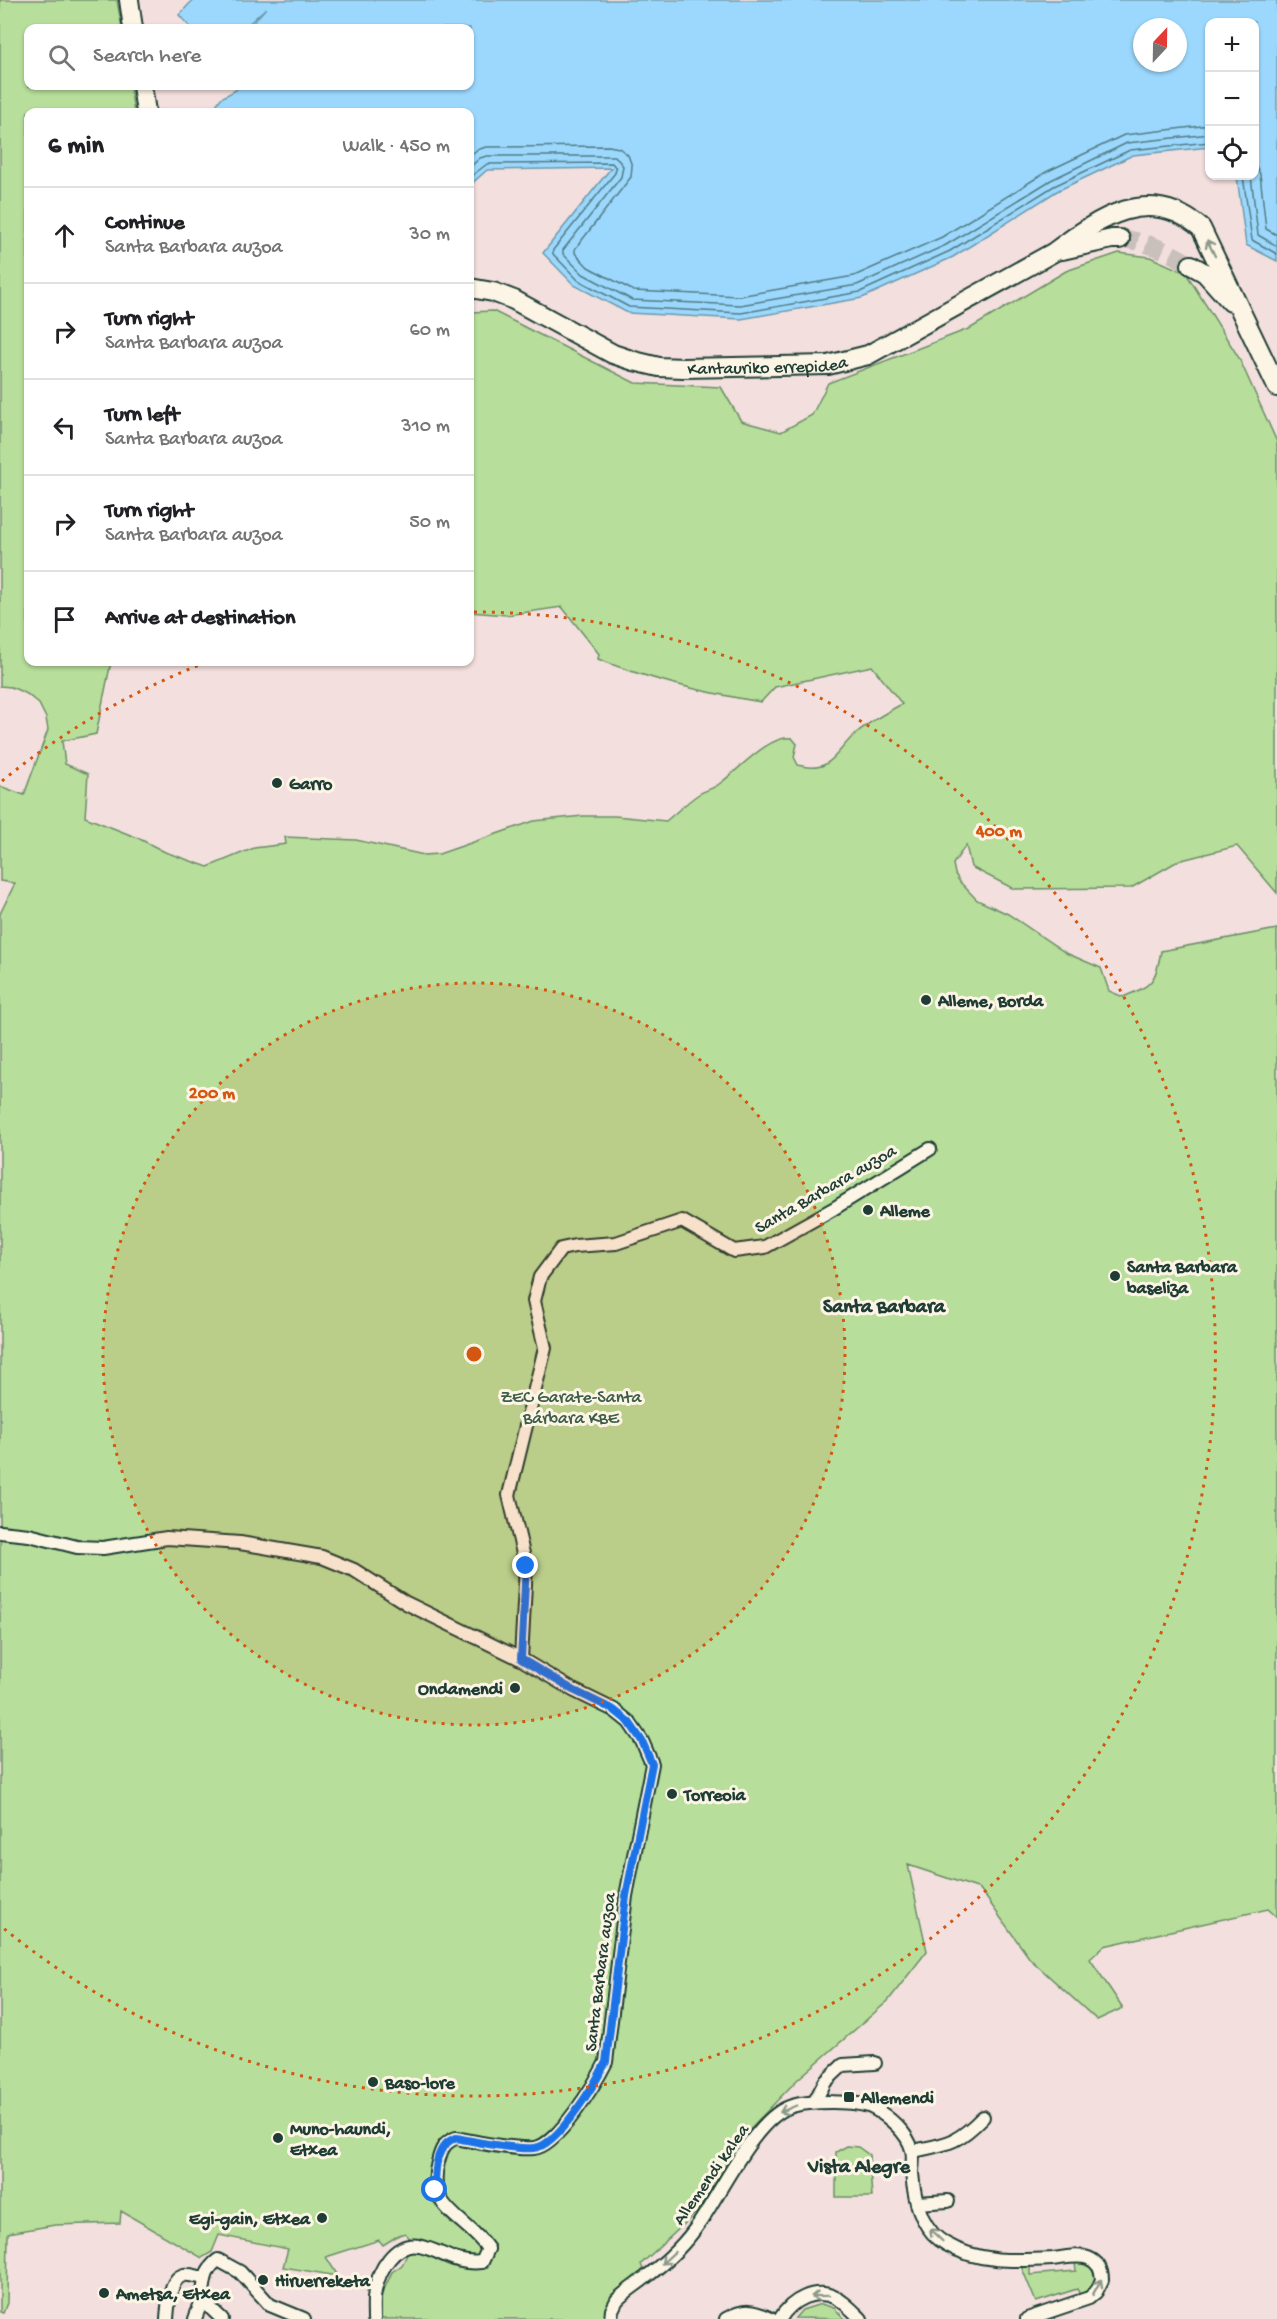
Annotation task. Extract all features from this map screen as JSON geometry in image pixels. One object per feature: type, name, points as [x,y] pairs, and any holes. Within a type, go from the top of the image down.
[{"type":"highway","points":[[129,0],[133,24]]},
{"type":"highway","points":[[143,90],[145,108]]},
{"type":"highway","points":[[1054,252],[1074,237],[1119,212],[1148,205],[1190,218],[1201,228],[1277,387]]},
{"type":"highway","points":[[1054,252],[1120,239]]},
{"type":"highway","name":"Kantauriko errepidea","points":[[474,289],[493,292],[514,300],[614,354],[634,362],[659,367],[683,368],[828,365],[868,355],[1054,252]]},
{"type":"highway","points":[[1191,265],[1205,273],[1246,320]]},
{"type":"street","name":"Santa Barbara auzoa","points":[[521,1659],[526,1566],[509,1495],[545,1348],[534,1301],[540,1277],[561,1249],[616,1243],[682,1221],[734,1251],[765,1247],[930,1149]]},
{"type":"street","name":"Santa Barbara auzoa","points":[[0,1532],[29,1535],[77,1547],[103,1548],[167,1538],[240,1543],[322,1557],[354,1570],[406,1603],[521,1659],[573,1690],[614,1710],[629,1722],[642,1741],[652,1764],[626,1896],[606,2062],[595,2085],[549,2143],[535,2149],[456,2138],[448,2141],[441,2150],[435,2173],[435,2190],[450,2213],[483,2241],[488,2249],[482,2262],[468,2264],[419,2246],[404,2247],[385,2262],[374,2292],[374,2319]]},
{"type":"street","points":[[815,2101],[825,2082],[843,2065],[875,2063]]},
{"type":"street","name":"Allemendi kalea","points":[[610,2319],[617,2300],[678,2249],[700,2223],[743,2152],[774,2115],[789,2106],[815,2101],[871,2107],[889,2119],[905,2135],[913,2151]]},
{"type":"street","points":[[982,2117],[967,2134],[950,2144],[913,2151],[912,2172],[917,2203],[930,2231],[937,2239],[957,2250],[979,2257],[1019,2261],[1084,2257],[1098,2265],[1102,2280],[1093,2295],[1027,2319]]},
{"type":"street","points":[[917,2203],[948,2201]]},
{"type":"street","points":[[195,2319],[208,2267],[218,2260],[240,2272],[270,2305],[304,2319]]},
{"type":"street","points":[[166,2319],[171,2292],[176,2280],[184,2275],[204,2278]]},
{"type":"street","points":[[780,2319],[793,2303],[820,2293],[840,2300],[861,2319]]},
{"type":"street","points":[[201,2300],[222,2319]]},
{"type":"street","points":[[726,2319],[747,2310],[771,2319]]},
{"type":"green space","name":"ZEC Garate-Santa Bárbara KBE","points":[[0,0],[117,0],[121,24],[24,24],[24,90],[131,90],[133,108],[24,108],[24,666],[110,666],[96,734],[62,741],[65,764],[88,774],[85,817],[138,838],[165,852],[208,867],[254,848],[286,844],[285,837],[356,840],[424,855],[439,854],[534,821],[583,816],[615,816],[666,821],[695,797],[717,786],[773,742],[792,738],[797,744],[794,757],[798,765],[818,767],[832,760],[860,730],[902,704],[872,666],[775,687],[761,702],[678,685],[598,659],[599,654],[562,607],[507,615],[474,612],[474,312],[493,311],[635,383],[721,387],[741,421],[781,432],[812,415],[828,383],[971,328],[1066,271],[1119,253],[1150,257],[1186,273],[1239,358],[1277,442],[1277,893],[1237,846],[1178,861],[1131,888],[1014,889],[971,867],[966,845],[953,864],[960,882],[977,900],[1008,914],[1066,953],[1101,968],[1109,991],[1123,997],[1151,982],[1157,970],[1161,951],[1277,929],[1277,1917],[1268,1909],[1104,1946],[1090,1959],[1123,2008],[1097,2020],[1030,1959],[980,1889],[908,1865],[927,1951],[888,2001],[798,2079],[739,2140],[721,2174],[695,2214],[641,2264],[645,2274],[608,2306],[605,2319],[381,2319],[381,2296],[392,2272],[402,2265],[413,2242],[405,2233],[383,2245],[379,2240],[326,2257],[338,2276],[283,2267],[288,2249],[219,2235],[212,2252],[202,2258],[121,2211],[120,2223],[55,2225],[8,2233],[7,2303],[3,2313],[0,2312],[0,914],[15,883],[0,881],[0,786],[24,795],[48,730],[46,718],[39,704],[27,694],[11,687],[0,686]]},
{"type":"green space","points":[[847,2146],[858,2147],[869,2155],[872,2197],[836,2197],[836,2152]]},
{"type":"green space","points":[[1075,2262],[1082,2262],[1092,2268],[1095,2277],[1088,2291],[1081,2297],[1077,2289],[1036,2302],[1021,2266],[1030,2266],[1030,2275],[1076,2271]]},
{"type":"green space","points":[[821,2304],[834,2308],[845,2319],[795,2318],[802,2310]]},
{"type":"water","points":[[193,0],[1277,0],[1277,261],[1246,245],[1238,180],[1259,180],[1259,18],[1205,18],[1205,147],[1133,155],[1057,191],[953,257],[862,298],[741,319],[628,313],[574,285],[543,253],[611,168],[487,170],[474,181],[474,108],[214,108],[221,98],[236,90],[474,90],[474,24],[252,24],[266,8],[248,24],[187,24],[179,15]]},
{"type":"tunnel","points":[[1120,239],[1157,248],[1191,265]]},
{"type":"place","name":"Garro","points":[[277,783]]},
{"type":"place","name":"Alleme, Borda","points":[[926,1000]]},
{"type":"place","name":"Alleme","points":[[868,1210]]},
{"type":"place","name":"Santa Barbara baseliza","points":[[1115,1276]]},
{"type":"place","name":"Ondamendi","points":[[515,1688]]},
{"type":"place","name":"Torreoia","points":[[672,1794]]},
{"type":"place","name":"Baso-lore","points":[[373,2082]]},
{"type":"place","name":"Allemendi","points":[[849,2097]]},
{"type":"place","name":"Muno-haundi, Etxea","points":[[278,2138]]},
{"type":"place","name":"Egi-gain, Etxea","points":[[322,2218]]},
{"type":"place","name":"Hiruerreketa","points":[[263,2280]]},
{"type":"place","name":"Ametsa, Etxea","points":[[104,2293]]},
{"type":"district","name":"Santa Barbara","points":[[884,1305]]},
{"type":"district","name":"Vista Alegre","points":[[859,2165]]},
{"type":"route","points":[[435,2190],[435,2173],[441,2150],[448,2141],[456,2138],[535,2149],[549,2143],[595,2085],[606,2062],[626,1896],[652,1764],[642,1741],[629,1722],[614,1710],[573,1690],[521,1659],[526,1566]]}]
